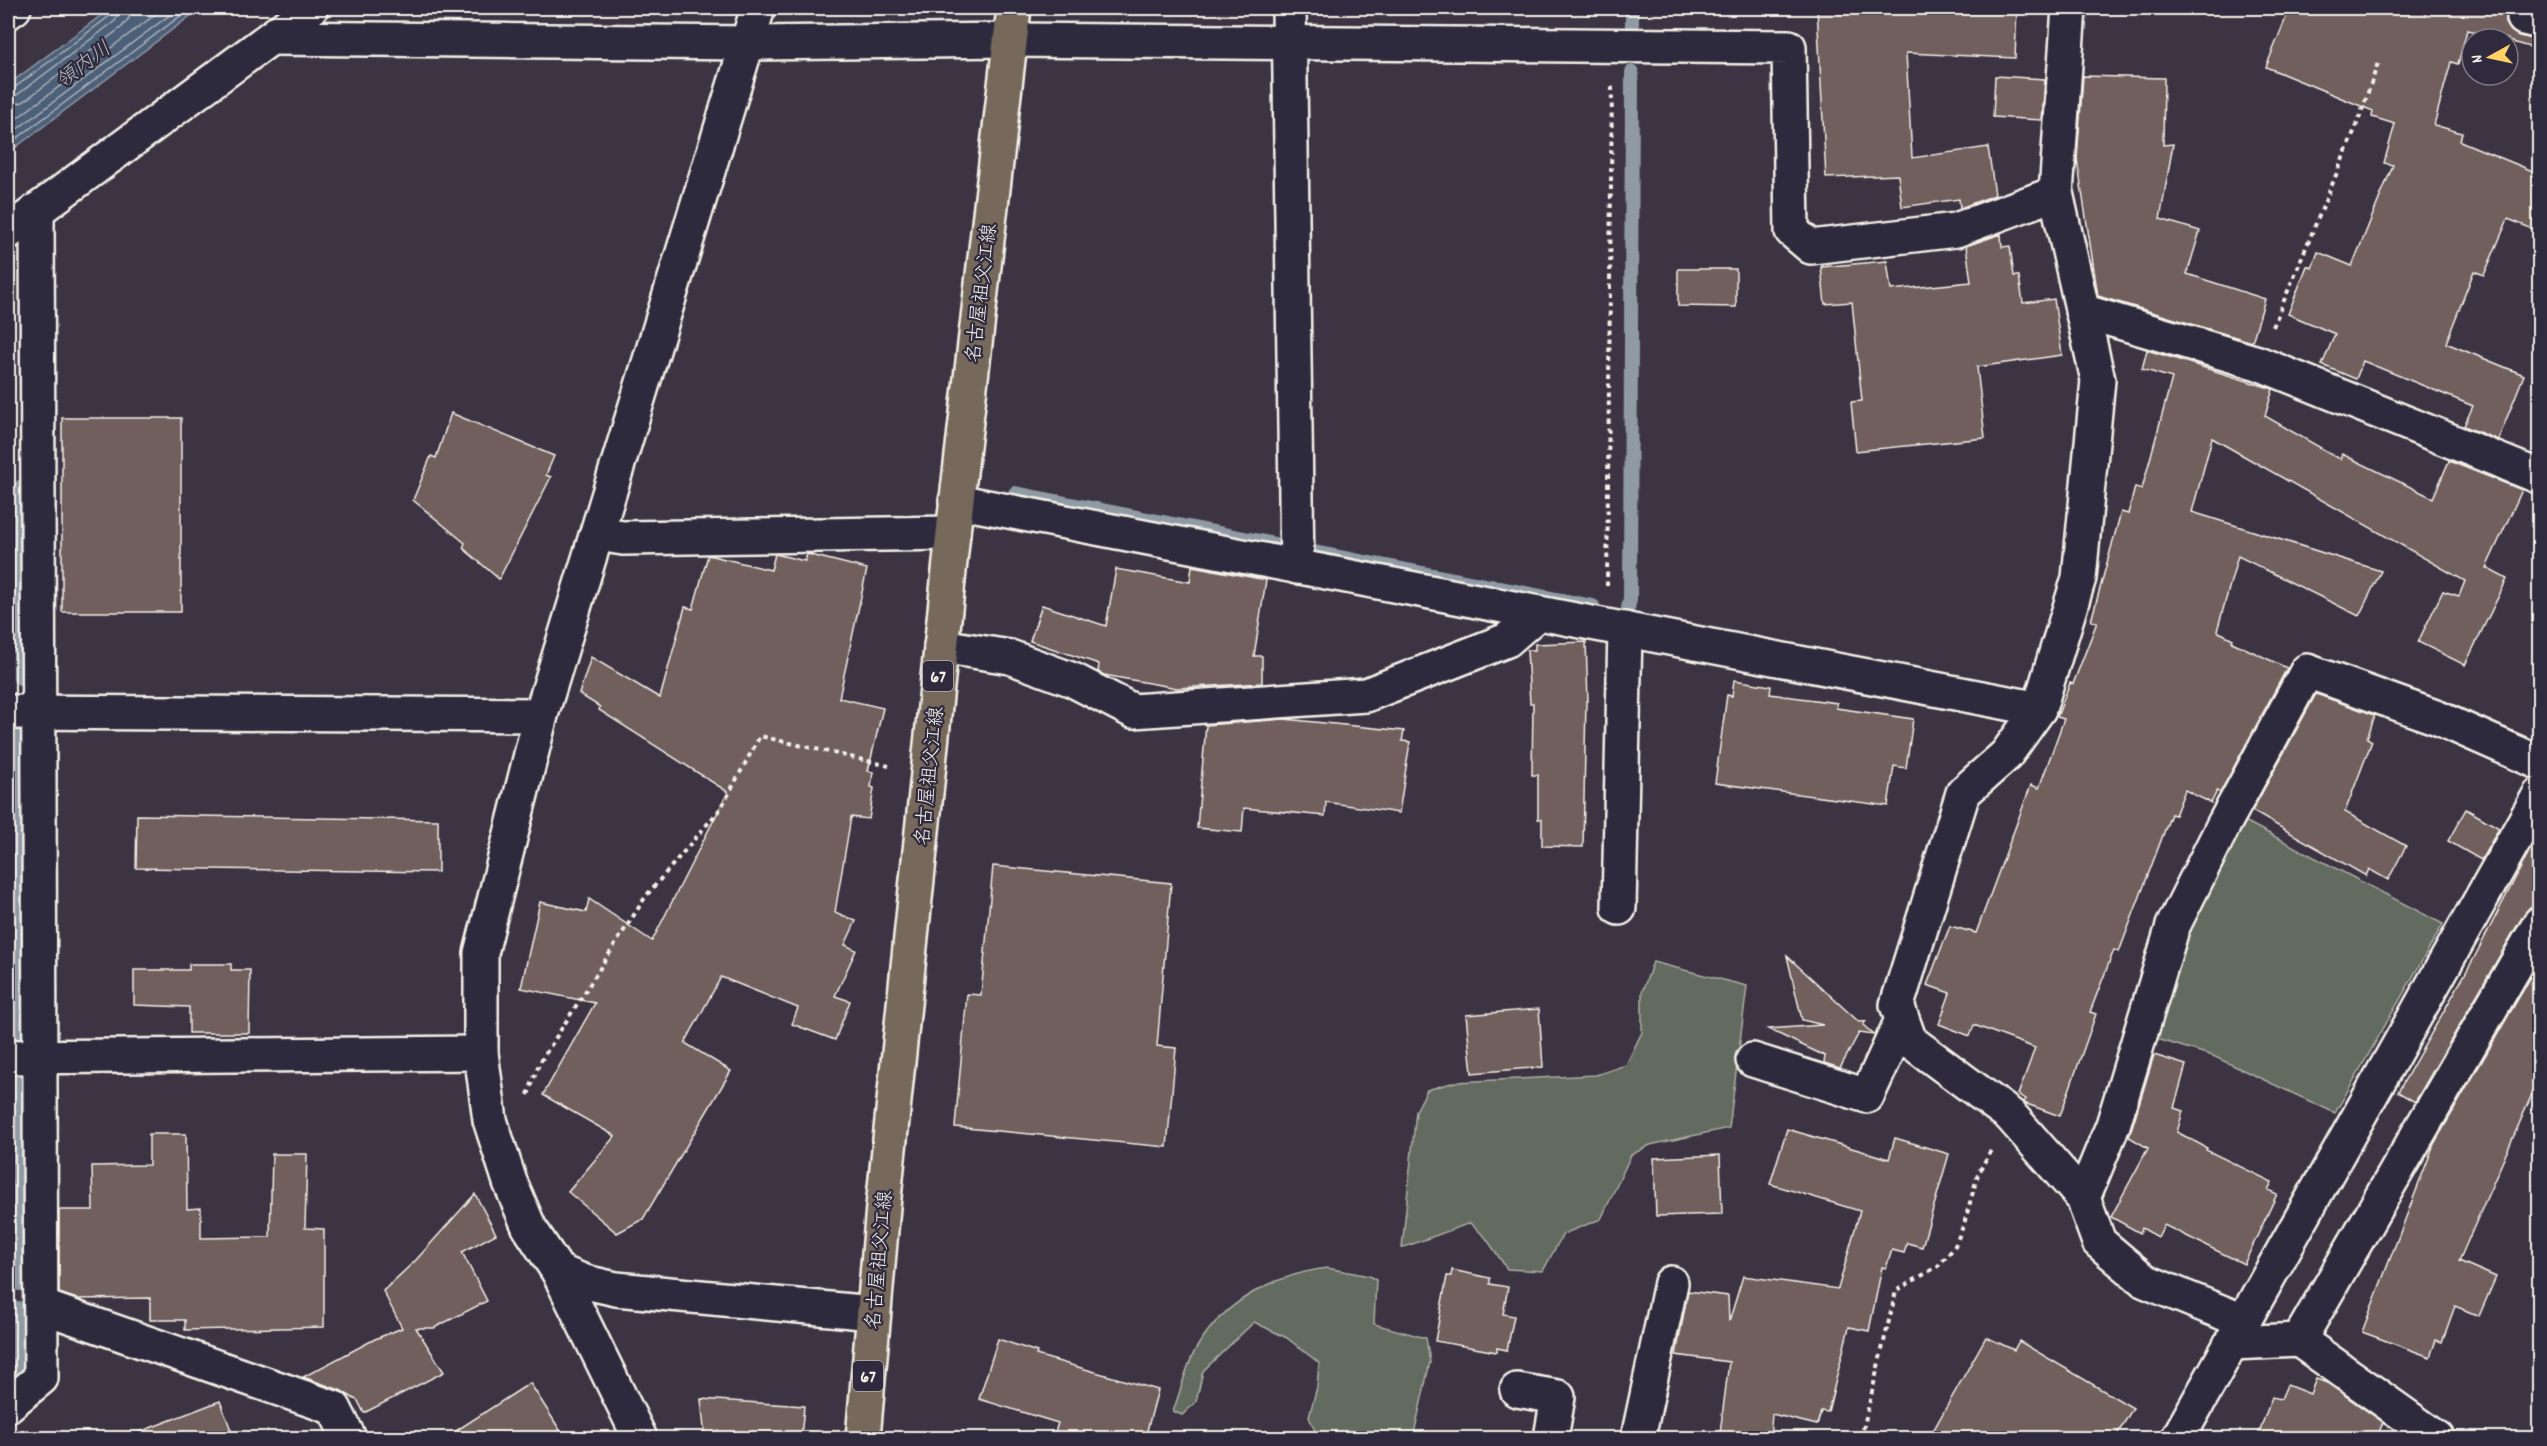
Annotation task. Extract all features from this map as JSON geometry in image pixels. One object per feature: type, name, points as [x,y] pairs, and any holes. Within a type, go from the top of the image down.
[{"type":"main road","name":"名古屋祖父江線","points":[[863,1438],[873,1313],[956,501],[1014,8]]},
{"type":"street","points":[[8,12],[14,8]]},
{"type":"street","points":[[8,232],[311,8]]},
{"type":"street","points":[[640,1438],[558,1271],[529,1227],[510,1182],[490,1120],[481,1053],[481,953],[541,715],[758,8]]},
{"type":"street","points":[[1289,8],[1297,567]]},
{"type":"street","points":[[2069,8],[2056,193],[2098,380],[2079,578],[2039,709],[2006,755],[1963,793],[1897,1005],[1910,1041],[2010,1115],[2083,1198],[2099,1242],[2145,1281],[2237,1332],[2299,1340],[2437,1438]]},
{"type":"street","points":[[271,38],[748,43],[1010,40],[1789,47],[1792,231],[1812,247],[1956,230],[2056,193]]},
{"type":"street","points":[[8,1405],[41,1378],[37,210]]},
{"type":"street","points":[[2082,311],[2259,363],[2540,477]]},
{"type":"street","points":[[956,501],[2039,709]]},
{"type":"street","points":[[598,534],[623,538],[953,533]]},
{"type":"street","points":[[942,646],[1011,657],[1073,680],[1133,711],[1366,695],[1507,640],[1538,613]]},
{"type":"street","points":[[1616,628],[1619,908]]},
{"type":"street","points":[[2083,1198],[2113,1125],[2173,926],[2224,824],[2307,671],[2438,718],[2540,763]]},
{"type":"street","points":[[8,712],[541,715]]},
{"type":"street","points":[[2178,1438],[2540,794]]},
{"type":"street","points":[[2299,1340],[2540,923]]},
{"type":"street","points":[[1753,1060],[1867,1096],[1902,1020]]},
{"type":"street","points":[[8,1057],[481,1053]]},
{"type":"street","points":[[558,1271],[585,1282],[616,1289],[873,1313]]},
{"type":"street","points":[[1638,1438],[1671,1283]]},
{"type":"street","points":[[41,1306],[334,1408],[349,1438]]},
{"type":"street","points":[[1517,1390],[1558,1397],[1551,1438]]},
{"type":"path","points":[[1612,45],[1616,628]]},
{"type":"path","points":[[2259,363],[2358,122],[2379,60]]},
{"type":"path","points":[[527,1098],[539,1064],[646,896],[721,808],[760,736],[928,775]]},
{"type":"path","points":[[1861,1438],[1896,1291],[1938,1266],[1954,1248],[1964,1224],[1978,1174],[2010,1115]]},
{"type":"green space","points":[[2237,817],[2443,924],[2335,1113],[2213,1056],[2157,1039],[2184,938]]},
{"type":"green space","points":[[1653,962],[1747,986],[1729,1128],[1650,1145],[1631,1155],[1601,1219],[1563,1234],[1543,1271],[1507,1269],[1486,1238],[1470,1223],[1402,1248],[1416,1111],[1427,1090],[1455,1082],[1596,1075],[1626,1065],[1642,1032],[1642,992]]},
{"type":"green space","points":[[1327,1268],[1369,1276],[1376,1280],[1374,1324],[1426,1338],[1430,1362],[1413,1438],[1318,1438],[1309,1417],[1317,1387],[1319,1363],[1287,1338],[1254,1322],[1203,1371],[1196,1402],[1182,1415],[1173,1411],[1193,1354],[1208,1330],[1222,1316],[1253,1292],[1270,1284],[1308,1271]]},
{"type":"water","name":"領内川","points":[[111,8],[201,8],[8,153],[8,85]]},
{"type":"building","points":[[1817,8],[2017,8],[2015,58],[1906,53],[1912,158],[1988,147],[1995,195],[1960,208],[1959,199],[1902,207],[1898,175],[1826,178]]},
{"type":"building","points":[[2290,8],[2509,8],[2506,23],[2508,27],[2460,27],[2458,64],[2451,62],[2434,125],[2462,133],[2460,141],[2540,174],[2540,232],[2508,219],[2484,275],[2474,271],[2446,343],[2524,375],[2498,440],[2464,426],[2473,406],[2363,361],[2356,379],[2322,365],[2335,334],[2288,314],[2307,266],[2312,268],[2318,252],[2352,266],[2393,165],[2384,163],[2395,124],[2372,117],[2373,111],[2266,67]]},
{"type":"building","points":[[2520,36],[2540,40],[2540,50],[2520,44]]},
{"type":"building","points":[[1995,76],[2045,79],[2042,120],[1993,117]]},
{"type":"building","points":[[2083,76],[2164,78],[2163,145],[2173,144],[2160,219],[2200,231],[2187,274],[2265,299],[2252,342],[2098,296],[2077,159]]},
{"type":"building","points":[[2001,234],[2002,247],[2010,246],[2014,276],[2019,276],[2023,303],[2054,299],[2062,355],[1977,367],[1985,438],[1856,451],[1851,402],[1862,401],[1852,302],[1825,304],[1821,267],[1887,261],[1891,290],[1971,282],[1966,246]]},
{"type":"building","points":[[1678,269],[1736,269],[1736,307],[1678,306]]},
{"type":"building","points":[[2147,350],[2273,389],[2265,416],[2340,459],[2342,454],[2433,498],[2449,461],[2522,490],[2486,568],[2507,579],[2465,665],[2418,642],[2443,591],[2459,596],[2465,581],[2212,438],[2192,512],[2381,571],[2359,616],[2238,556],[2217,631],[2233,639],[2232,642],[2287,668],[2220,793],[2217,791],[2211,803],[2185,790],[2175,815],[2171,814],[2119,952],[2114,950],[2090,1012],[2096,1014],[2060,1116],[2024,1103],[2026,1099],[2018,1095],[2035,1048],[1974,1025],[1970,1036],[1939,1024],[1950,993],[1927,985],[1950,926],[1976,933],[2031,785],[2039,788],[2064,719],[2057,717],[2070,683],[2073,684],[2097,622],[2091,621],[2121,512],[2128,514],[2135,487],[2142,489],[2172,378],[2142,369]]},
{"type":"building","points":[[451,413],[554,456],[546,475],[551,477],[499,579],[463,548],[465,543],[413,500],[431,456],[436,458]]},
{"type":"building","points":[[62,418],[181,418],[181,612],[62,612]]},
{"type":"building","points":[[775,554],[805,561],[807,554],[867,569],[839,698],[883,708],[868,771],[873,772],[871,787],[874,788],[869,819],[851,817],[835,912],[856,921],[845,945],[856,950],[835,996],[850,1001],[835,1040],[792,1024],[798,1008],[721,977],[685,1043],[731,1071],[643,1219],[617,1233],[568,1192],[615,1136],[543,1095],[595,1003],[521,988],[540,902],[586,912],[589,899],[652,941],[728,792],[599,710],[600,707],[579,694],[591,657],[660,698],[685,607],[693,609],[708,555],[771,570]]},
{"type":"building","points":[[1192,566],[1266,580],[1254,656],[1262,656],[1262,683],[1177,688],[1104,675],[1098,672],[1099,664],[1030,641],[1042,605],[1106,626],[1116,569],[1190,582]]},
{"type":"building","points":[[1586,642],[1588,701],[1586,701],[1583,847],[1542,846],[1542,819],[1538,819],[1538,775],[1532,775],[1533,703],[1530,703],[1527,650],[1535,650],[1535,644]]},
{"type":"building","points":[[1734,680],[1771,686],[1770,694],[1837,703],[1836,708],[1913,719],[1906,768],[1894,766],[1888,806],[1715,783],[1727,695],[1732,696]]},
{"type":"building","points":[[2316,694],[2375,715],[2367,738],[2372,741],[2345,812],[2406,846],[2388,880],[2369,869],[2366,876],[2252,811]]},
{"type":"building","points":[[1284,719],[1404,731],[1402,741],[1410,742],[1399,813],[1326,802],[1325,816],[1244,808],[1242,832],[1197,828],[1206,725]]},
{"type":"building","points":[[2466,809],[2499,828],[2481,860],[2448,841]]},
{"type":"building","points":[[137,815],[438,820],[438,872],[136,868]]},
{"type":"building","points":[[2540,840],[2540,904],[2530,907],[2524,914],[2415,1102],[2398,1092],[2474,958],[2532,846],[2535,848]]},
{"type":"building","points":[[993,866],[1171,883],[1157,1046],[1176,1048],[1167,1147],[955,1127],[967,994],[981,995]]},
{"type":"building","points":[[1787,956],[1859,1022],[1866,1021],[1863,1025],[1874,1035],[1859,1033],[1840,1068],[1824,1063],[1825,1056],[1768,1029],[1823,1025],[1802,1020]]},
{"type":"building","points":[[2540,961],[2540,1076],[2459,1261],[2496,1277],[2479,1316],[2455,1306],[2442,1342],[2436,1340],[2430,1357],[2362,1332],[2434,1144]]},
{"type":"building","points":[[189,964],[231,964],[231,970],[250,970],[249,1033],[189,1033],[189,1007],[134,1005],[134,970],[189,970]]},
{"type":"building","points":[[1539,1009],[1543,1067],[1472,1073],[1466,1015]]},
{"type":"building","points":[[2154,1055],[2186,1065],[2174,1108],[2183,1111],[2177,1132],[2207,1148],[2206,1150],[2272,1182],[2268,1190],[2277,1194],[2244,1264],[2164,1225],[2158,1237],[2142,1228],[2140,1233],[2111,1217],[2148,1148],[2129,1137]]},
{"type":"building","points":[[1787,1129],[1889,1159],[1895,1138],[1949,1154],[1922,1247],[1907,1243],[1904,1253],[1892,1250],[1886,1268],[1882,1267],[1869,1331],[1849,1327],[1828,1412],[1821,1411],[1817,1425],[1772,1414],[1770,1438],[1720,1433],[1729,1362],[1676,1355],[1688,1291],[1728,1296],[1729,1322],[1743,1276],[1838,1289],[1860,1211],[1770,1184]]},
{"type":"building","points":[[149,1134],[186,1134],[187,1209],[201,1208],[201,1238],[270,1237],[272,1154],[307,1154],[305,1228],[324,1229],[324,1327],[185,1330],[185,1320],[150,1320],[150,1298],[77,1299],[59,1293],[59,1210],[93,1210],[92,1166],[149,1165]]},
{"type":"building","points":[[1720,1155],[1722,1214],[1656,1216],[1654,1158]]},
{"type":"building","points":[[475,1194],[496,1234],[462,1252],[487,1301],[434,1328],[416,1328],[444,1372],[364,1413],[358,1401],[340,1390],[303,1377],[375,1339],[402,1328],[383,1291],[416,1260]]},
{"type":"building","points":[[1452,1270],[1490,1278],[1490,1284],[1508,1287],[1503,1314],[1514,1316],[1507,1350],[1497,1348],[1497,1352],[1435,1341],[1447,1276],[1451,1276]]},
{"type":"building","points":[[1986,1337],[2014,1350],[2019,1341],[2133,1408],[2115,1438],[1929,1438]]},
{"type":"building","points":[[998,1339],[1037,1352],[1036,1355],[1158,1390],[1145,1438],[1053,1438],[1058,1423],[979,1399]]},
{"type":"building","points":[[2316,1379],[2327,1383],[2383,1422],[2377,1438],[2257,1438],[2272,1397],[2281,1399],[2287,1385],[2310,1394]]},
{"type":"building","points":[[530,1383],[565,1438],[445,1438]]},
{"type":"building","points":[[701,1399],[804,1406],[801,1438],[705,1438]]},
{"type":"building","points":[[220,1401],[234,1438],[129,1438],[129,1436]]},
{"type":"waterway","points":[[1632,8],[1632,27]]},
{"type":"waterway","points":[[1627,613],[1630,599],[1632,72]]},
{"type":"waterway","points":[[20,487],[20,678]]},
{"type":"waterway","points":[[1015,493],[1275,544]]},
{"type":"waterway","points":[[1309,551],[1593,606]]},
{"type":"waterway","points":[[19,1034],[20,737]]},
{"type":"waterway","points":[[19,1081],[19,1284]]},
{"type":"waterway","points":[[8,1387],[19,1377],[19,1308]]}]
